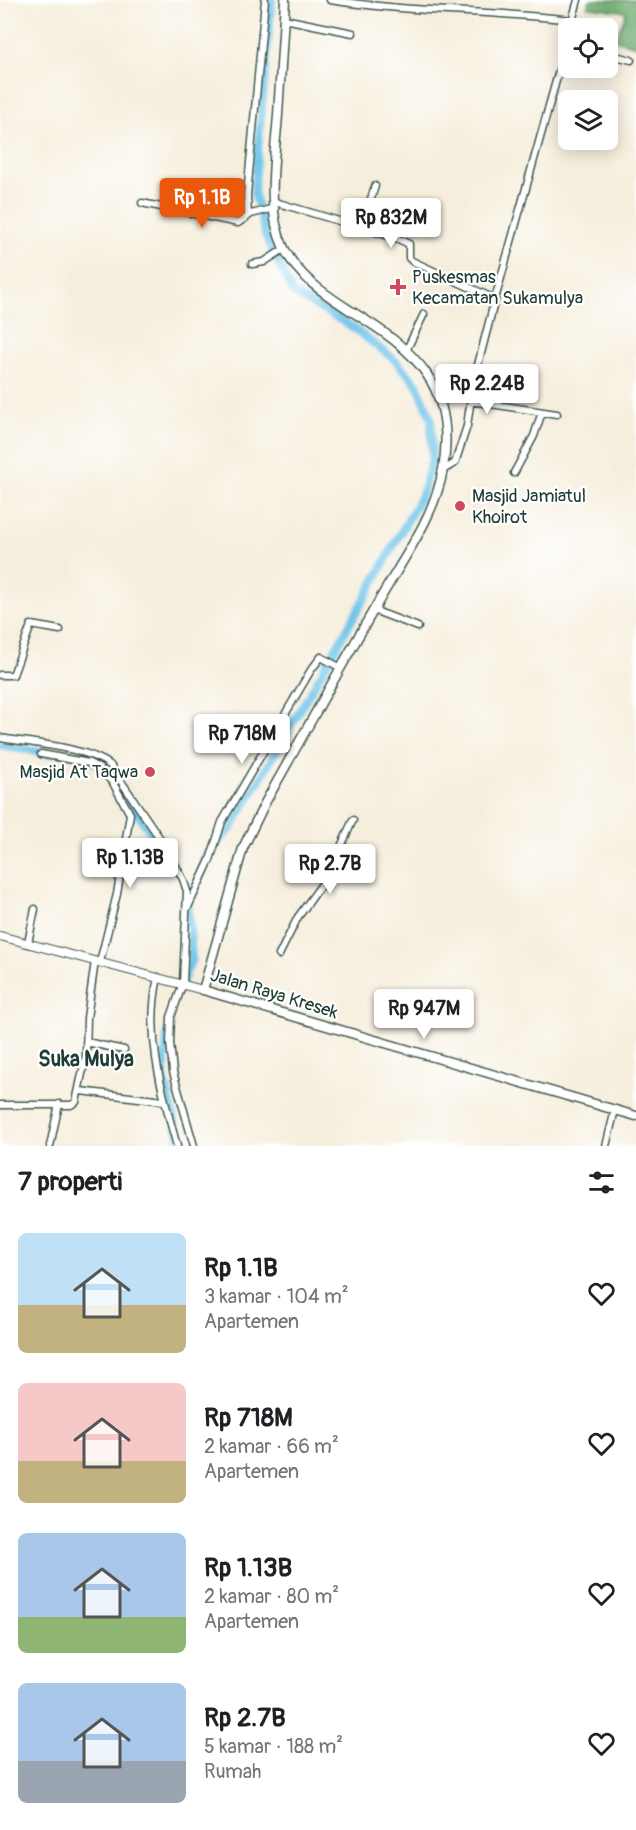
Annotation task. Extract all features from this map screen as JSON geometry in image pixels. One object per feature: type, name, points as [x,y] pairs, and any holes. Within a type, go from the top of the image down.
[{"type":"main road","points":[[203,990],[243,848],[265,804],[419,530],[443,470],[444,430],[438,396],[427,374],[407,349],[317,289],[282,252],[275,205],[285,0]]},
{"type":"main road","name":"Jalan Raya Kresek","points":[[203,990],[636,1116]]},
{"type":"street","points":[[250,215],[247,195],[265,0]]},
{"type":"street","points":[[330,0],[413,9],[558,18]]},
{"type":"street","points":[[573,18],[578,0]]},
{"type":"street","points":[[284,20],[353,33]]},
{"type":"street","points":[[618,57],[631,60]]},
{"type":"street","points":[[443,470],[455,463],[467,426],[470,401],[495,299],[558,77]]},
{"type":"street","points":[[362,227],[375,186]]},
{"type":"street","points":[[142,203],[233,222],[242,222],[250,215],[275,205],[362,227],[409,244],[409,258],[412,261],[462,286],[495,299]]},
{"type":"street","points":[[396,238],[402,224]]},
{"type":"street","points":[[252,264],[268,260],[282,252]]},
{"type":"street","points":[[407,349],[424,314]]},
{"type":"street","points":[[470,401],[557,414]]},
{"type":"street","points":[[514,473],[534,436],[542,412]]},
{"type":"street","points":[[373,610],[418,627]]},
{"type":"street","points":[[0,675],[13,675],[31,625],[60,630]]},
{"type":"street","points":[[187,909],[210,860],[222,822],[319,657],[341,668]]},
{"type":"street","points":[[0,738],[84,754],[100,758],[110,765],[180,872],[187,891],[187,909],[181,982],[171,1017],[173,1072],[171,1102],[194,1146]]},
{"type":"street","points":[[0,1105],[73,1104],[80,1091],[97,962],[117,894],[130,814],[113,783],[100,769],[89,763],[41,754]]},
{"type":"street","points":[[279,955],[298,917],[327,877],[353,820]]},
{"type":"street","points":[[28,943],[35,909]]},
{"type":"street","name":"Jalan Raya Kresek","points":[[0,936],[181,982],[203,990]]},
{"type":"street","points":[[161,977],[152,1022],[171,1102],[177,1146]]},
{"type":"street","points":[[87,1042],[124,1050]]},
{"type":"street","points":[[80,1091],[171,1102]]},
{"type":"street","points":[[50,1146],[59,1104]]},
{"type":"street","points":[[606,1146],[615,1110]]},
{"type":"green space","points":[[590,0],[636,0],[636,46],[618,41],[618,32],[626,12],[587,7]]},
{"type":"waterway","points":[[199,881],[205,855],[231,829],[369,591],[423,492],[432,458],[431,418],[417,384],[394,359],[352,327],[293,293],[266,237],[254,192],[272,0]]},
{"type":"waterway","points":[[0,745],[50,754]]},
{"type":"waterway","points":[[86,761],[99,763],[107,769],[173,866]]},
{"type":"waterway","points":[[183,981],[192,959],[188,902]]},
{"type":"waterway","points":[[167,1033],[164,1077],[181,1146]]},
{"type":"place","name":"Puskesmas Kecamatan Sukamulya","points":[[398,287]]},
{"type":"place","name":"Masjid Jamiatul Khoirot","points":[[460,506]]},
{"type":"place","name":"Masjid At Taqwa","points":[[150,772]]},
{"type":"district","name":"Suka Mulya","points":[[86,1059]]}]
